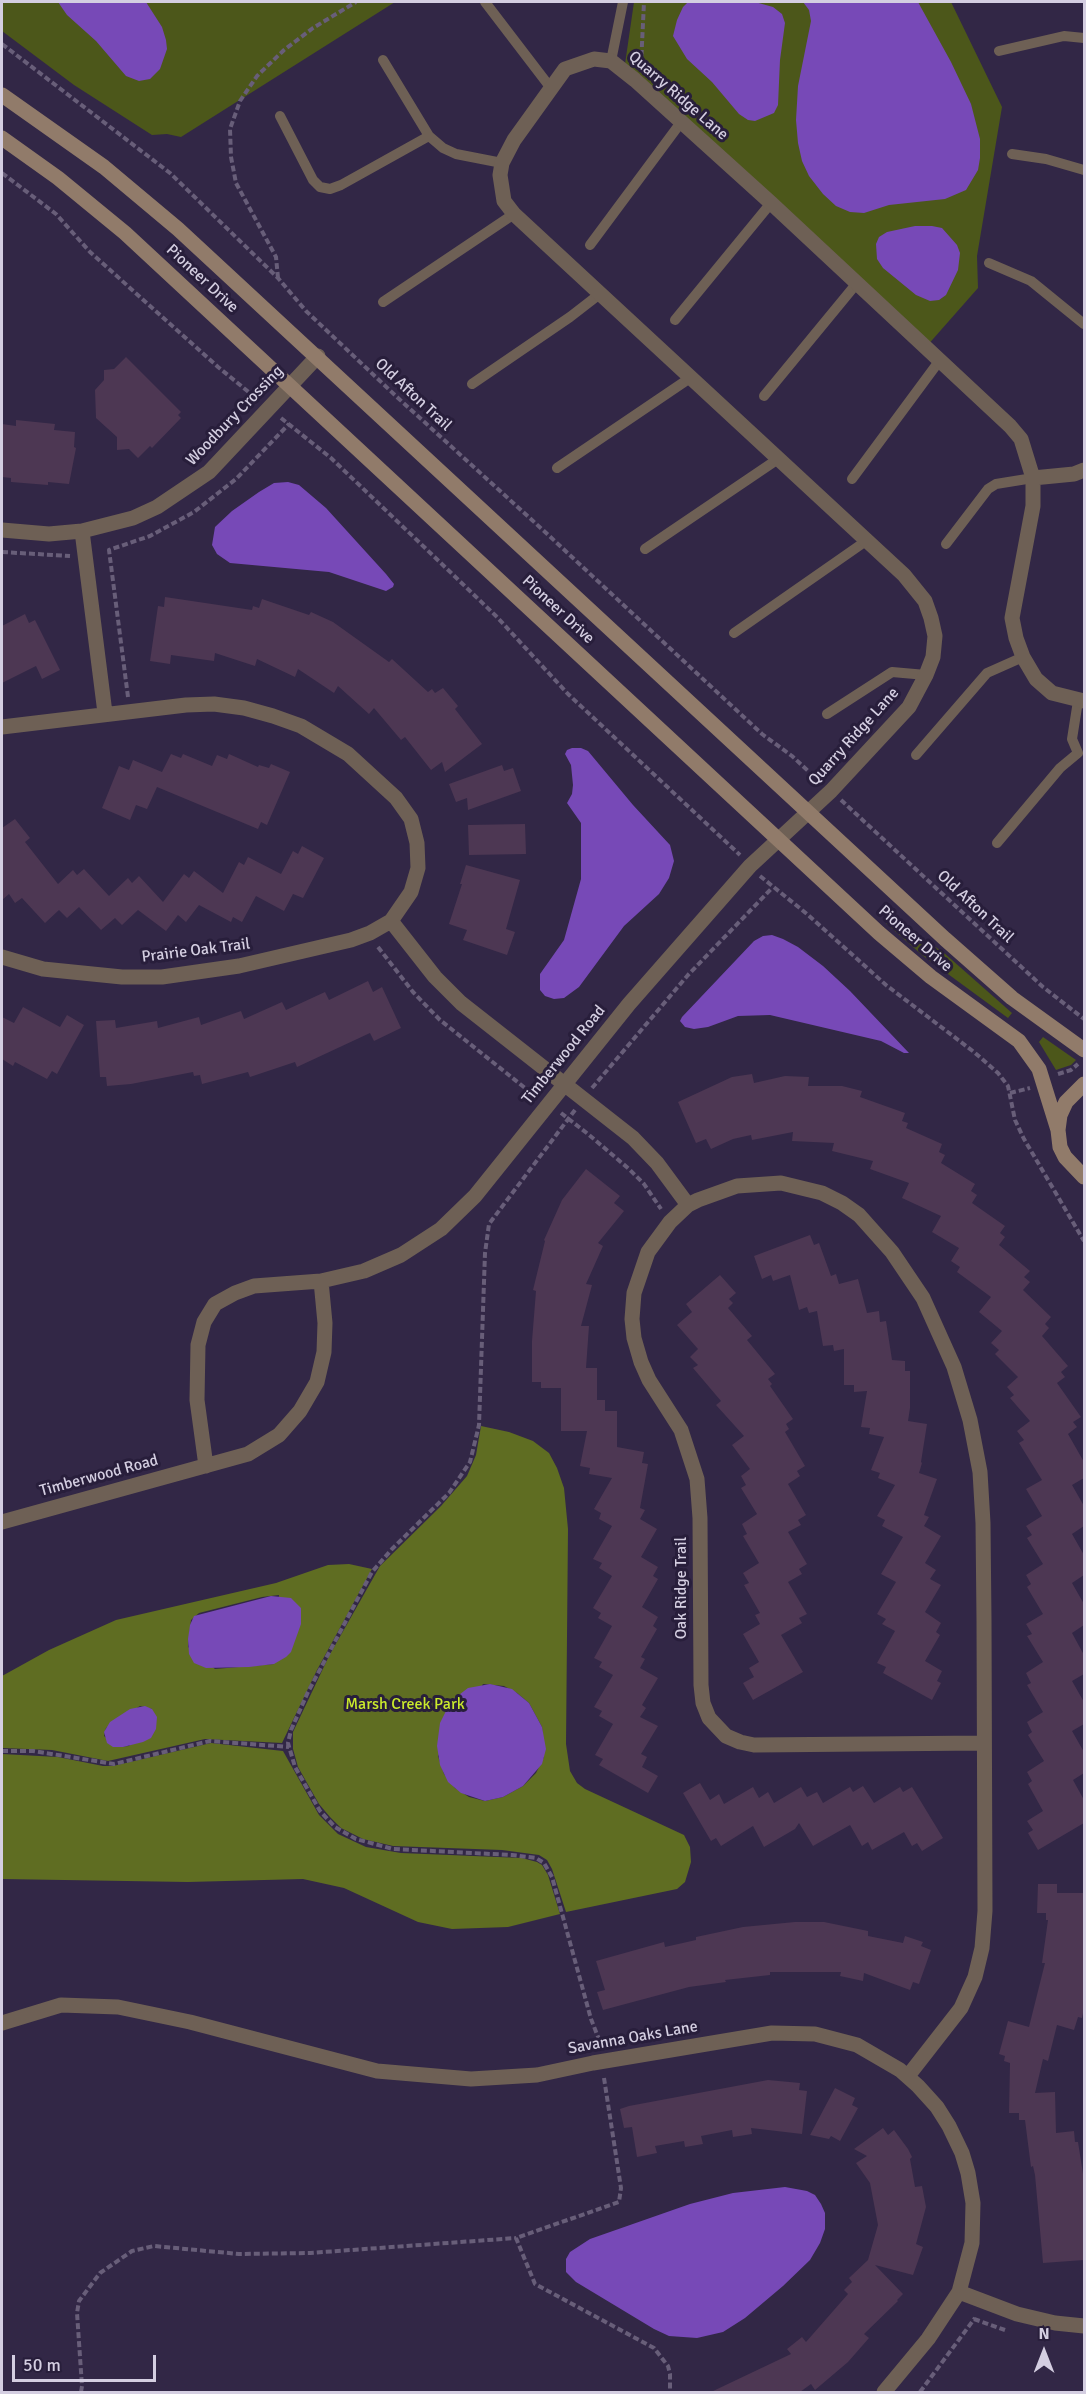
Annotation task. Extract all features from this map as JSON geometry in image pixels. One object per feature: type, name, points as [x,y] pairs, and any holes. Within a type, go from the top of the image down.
[{"type":"street","name":"Quarry Ridge Lane","points":[[809,812],[909,707],[933,657],[935,636],[925,601],[904,575],[514,214],[504,201],[501,190],[501,163],[550,87],[565,69],[577,64],[594,59],[611,61],[635,80],[940,360],[1021,439],[1033,478],[1033,506],[1012,618],[1016,638],[1023,657],[1036,679],[1052,693],[1081,701]]},
{"type":"street","name":"Pioneer Drive","points":[[2,95],[78,148],[141,197],[318,356],[990,980],[1084,1050]]},
{"type":"street","name":"Pioneer Drive","points":[[2,138],[100,212],[924,972],[1021,1044],[1035,1061],[1042,1076],[1058,1130],[1060,1147],[1065,1158],[1083,1178]]},
{"type":"street","name":"Woodbury Crossing","points":[[2,530],[40,534],[82,531],[109,526],[133,518],[184,491],[209,472],[318,356]]},
{"type":"street","points":[[1033,478],[1074,474],[1084,470]]},
{"type":"street","points":[[82,531],[105,713]]},
{"type":"street","name":"Prairie Oak Trail","points":[[2,727],[105,713],[214,704],[244,708],[301,726],[348,754],[396,798],[411,819],[417,843],[418,868],[411,892],[391,921],[370,933],[351,940],[238,966],[162,977],[83,975],[43,969],[2,957]]},
{"type":"street","name":"Timberwood Road","points":[[206,1466],[197,1400],[198,1345],[204,1322],[215,1304],[254,1286],[321,1281],[364,1271],[401,1255],[441,1228],[475,1196],[563,1084],[683,942],[750,867],[809,812]]},
{"type":"street","points":[[391,921],[435,977],[461,1004],[643,1148],[688,1205]]},
{"type":"street","points":[[1058,1130],[1060,1115],[1066,1102],[1084,1083]]},
{"type":"street","name":"Oak Ridge Trail","points":[[908,2076],[955,2017],[966,1998],[980,1963],[985,1918],[983,1523],[979,1463],[961,1385],[923,1298],[873,1228],[850,1209],[822,1194],[792,1185],[758,1183],[719,1191],[688,1205],[654,1242],[642,1268],[633,1299],[632,1324],[643,1369],[681,1430],[697,1479],[700,1509],[700,1685],[703,1703],[710,1718],[726,1736],[754,1745],[984,1743]]},
{"type":"street","name":"Timberwood Road","points":[[2,1522],[248,1454],[279,1435],[300,1412],[317,1382],[324,1352],[325,1323],[321,1281]]},
{"type":"street","name":"Savanna Oaks Lane","points":[[2,2023],[61,2005],[118,2007],[190,2022],[377,2071],[471,2079],[537,2074],[762,2034],[804,2033],[828,2036],[857,2045],[892,2064],[908,2076],[930,2099],[959,2145],[968,2173],[973,2204],[970,2254],[959,2292],[928,2339],[884,2392]]},
{"type":"street","points":[[959,2292],[1017,2314],[1055,2323],[1084,2326]]},
{"type":"lane","points":[[485,2],[550,87]]},
{"type":"lane","points":[[611,61],[623,2]]},
{"type":"lane","points":[[999,51],[1064,36],[1084,38]]},
{"type":"lane","points":[[383,60],[429,136],[443,148],[456,154],[501,163]]},
{"type":"lane","points":[[280,116],[313,180],[320,187],[330,189],[429,136]]},
{"type":"lane","points":[[590,245],[682,122]]},
{"type":"lane","points":[[1012,154],[1046,159],[1084,170]]},
{"type":"lane","points":[[675,320],[771,203]]},
{"type":"lane","points":[[383,302],[514,214]]},
{"type":"lane","points":[[989,263],[1031,281],[1084,324]]},
{"type":"lane","points":[[764,396],[857,283]]},
{"type":"lane","points":[[472,384],[601,293]]},
{"type":"lane","points":[[852,479],[940,360]]},
{"type":"lane","points":[[557,468],[690,378]]},
{"type":"lane","points":[[645,549],[778,459]]},
{"type":"lane","points":[[946,544],[988,489],[996,484],[1033,478]]},
{"type":"lane","points":[[734,633],[866,541]]},
{"type":"lane","points":[[916,755],[987,673],[1023,657]]},
{"type":"lane","points":[[827,714],[892,672],[926,675]]},
{"type":"lane","points":[[997,843],[1060,768],[1081,756],[1072,739],[1081,701]]},
{"type":"path","points":[[635,80],[642,56],[644,2]]},
{"type":"path","name":"Old Afton Trail","points":[[2,44],[170,173],[278,278],[306,311],[398,398],[762,734],[805,769]]},
{"type":"path","points":[[2,173],[56,214],[90,252],[218,368],[331,458],[496,616],[568,694],[736,851]]},
{"type":"path","points":[[127,688],[109,550],[150,536],[194,512],[242,473],[289,424]]},
{"type":"path","points":[[2,552],[63,556]]},
{"type":"path","name":"Old Afton Trail","points":[[852,809],[1052,994],[1084,1019]]},
{"type":"path","points":[[597,1081],[694,968],[772,888],[807,914],[894,992],[975,1052],[998,1073],[1008,1086],[1016,1123],[1024,1139],[1084,1241]]},
{"type":"path","points":[[370,933],[381,953],[440,1020],[530,1093]]},
{"type":"path","points":[[602,2046],[593,2025],[552,1877],[544,1863],[536,1858],[522,1856],[383,1848],[356,1839],[335,1827],[320,1811],[295,1767],[289,1747],[291,1730],[304,1701],[372,1572],[383,1558],[449,1493],[470,1462],[476,1445],[479,1415],[486,1239],[489,1224],[497,1211],[568,1119],[597,1141],[644,1185],[670,1222]]},
{"type":"path","points":[[2,1751],[47,1753],[114,1764],[210,1741],[289,1747]]},
{"type":"path","points":[[81,2392],[77,2313],[79,2301],[100,2273],[132,2251],[154,2246],[239,2254],[310,2253],[516,2238],[619,2202],[621,2188],[604,2078]]},
{"type":"path","points":[[516,2238],[535,2284],[654,2348],[668,2366],[669,2392]]},
{"type":"path","points":[[920,2392],[974,2319]]},
{"type":"green space","points":[[2,2],[395,2],[181,137],[167,134],[152,135],[74,85],[2,31]]},
{"type":"green space","points":[[634,2],[951,2],[1002,107],[977,256],[978,288],[926,347],[624,71]]},
{"type":"green space","points":[[891,918],[943,952],[1012,1013],[1008,1018],[922,955],[886,923]]},
{"type":"green space","points":[[1043,1037],[1076,1060],[1071,1065],[1056,1070],[1039,1042]]},
{"type":"green space","name":"Marsh Creek Park","points":[[481,1426],[509,1432],[533,1441],[549,1453],[557,1468],[564,1488],[568,1529],[566,1744],[570,1771],[577,1783],[585,1789],[684,1835],[690,1847],[691,1862],[685,1882],[677,1889],[566,1912],[552,1869],[547,1860],[539,1855],[502,1850],[393,1846],[363,1839],[341,1828],[330,1817],[319,1804],[298,1767],[293,1749],[293,1732],[329,1656],[380,1566],[441,1506],[467,1476],[476,1455]],"holes":[[[483,1684],[504,1686],[529,1703],[542,1727],[544,1757],[536,1773],[523,1786],[503,1797],[485,1801],[469,1797],[455,1788],[444,1774],[438,1756]]]},
{"type":"green space","points":[[349,1564],[372,1569],[317,1670],[282,1743],[205,1739],[108,1761],[52,1750],[2,1748],[2,1676],[49,1650],[116,1620],[276,1583],[328,1565]],"holes":[[[279,1595],[274,1664],[215,1669],[188,1647],[191,1620],[199,1613]],[[140,1706],[152,1709],[129,1746],[118,1747],[104,1736],[106,1728]]]},
{"type":"green space","points":[[211,1743],[283,1751],[319,1815],[338,1834],[366,1847],[401,1853],[522,1858],[537,1862],[542,1865],[548,1875],[560,1914],[508,1927],[452,1929],[418,1922],[344,1888],[303,1879],[188,1882],[2,1879],[2,1754],[58,1757],[113,1766]]},
{"type":"shaded area","points":[[58,2],[146,2],[162,27],[166,40],[167,49],[160,69],[150,79],[139,81],[126,76],[96,41],[67,15]]},
{"type":"shaded area","points":[[688,2],[755,2],[773,7],[782,14],[785,23],[780,60],[778,105],[774,113],[755,121],[748,120],[739,114],[712,82],[687,59],[673,36],[677,20]]},
{"type":"shaded area","points":[[803,2],[918,2],[971,104],[980,139],[978,170],[966,190],[945,199],[889,205],[864,213],[850,212],[836,206],[823,194],[809,176],[802,161],[798,143],[796,120],[798,86],[811,21],[809,10]]},
{"type":"shaded area","points":[[915,226],[942,228],[957,245],[960,253],[958,270],[946,295],[939,300],[930,301],[916,295],[883,268],[877,259],[876,244],[879,237],[887,232]]},
{"type":"shaded area","points":[[288,482],[299,485],[326,508],[386,574],[394,584],[393,587],[386,591],[329,572],[230,563],[217,554],[212,545],[215,527],[232,511],[259,492],[274,483]]},
{"type":"shaded area","points":[[572,748],[588,751],[670,845],[674,861],[669,878],[659,894],[624,926],[579,987],[564,998],[554,999],[545,996],[540,990],[540,974],[564,940],[581,879],[581,823],[567,803],[572,794],[573,785],[571,765],[565,754]]},
{"type":"shaded area","points":[[772,935],[798,947],[823,966],[909,1053],[904,1053],[881,1041],[770,1015],[738,1016],[708,1027],[694,1029],[685,1027],[680,1021],[682,1017],[754,941],[763,936]]},
{"type":"shaded area","points":[[271,1596],[291,1598],[301,1608],[301,1624],[291,1652],[286,1657],[274,1664],[249,1667],[206,1668],[194,1663],[189,1654],[188,1639],[194,1616]]},
{"type":"shaded area","points":[[490,1684],[512,1689],[529,1703],[542,1727],[546,1749],[542,1764],[523,1786],[503,1797],[485,1801],[461,1793],[448,1782],[440,1765],[437,1746],[440,1723],[451,1701],[468,1688]]},
{"type":"shaded area","points":[[145,1706],[152,1709],[157,1717],[156,1729],[151,1738],[123,1747],[113,1747],[107,1743],[104,1732],[110,1722],[130,1709]]},
{"type":"shaded area","points":[[785,2187],[807,2191],[815,2195],[821,2204],[825,2213],[825,2229],[820,2243],[810,2260],[783,2286],[745,2318],[723,2332],[697,2338],[669,2336],[576,2282],[566,2272],[566,2259],[570,2252],[590,2239],[690,2204],[733,2193]]},
{"type":"building","points":[[126,357],[181,412],[178,415],[181,418],[152,448],[150,446],[138,458],[129,449],[117,450],[117,437],[96,418],[95,390],[104,380],[104,370],[114,369]]},
{"type":"building","points":[[16,420],[55,424],[54,430],[75,432],[74,447],[76,448],[69,484],[11,482],[11,478],[2,477],[2,424],[16,426]]},
{"type":"building","points":[[165,597],[252,610],[253,606],[259,608],[262,599],[309,615],[311,612],[333,622],[389,662],[392,659],[428,692],[432,689],[435,693],[443,688],[458,706],[455,709],[482,744],[445,772],[442,762],[431,770],[405,737],[401,740],[374,708],[369,714],[338,686],[334,693],[298,669],[295,677],[257,659],[255,666],[215,653],[214,661],[171,655],[170,664],[150,661],[158,606],[164,607]]},
{"type":"building","points":[[25,614],[29,623],[35,620],[60,670],[42,679],[36,666],[2,683],[2,626]]},
{"type":"building","points":[[171,754],[181,758],[183,754],[212,766],[217,755],[227,759],[229,754],[258,767],[259,765],[269,768],[271,764],[290,772],[267,825],[261,822],[258,829],[157,787],[147,809],[136,805],[130,820],[102,808],[119,766],[129,770],[133,760],[162,772]]},
{"type":"building","points":[[502,765],[504,771],[513,768],[521,791],[468,810],[467,798],[456,802],[449,784]]},
{"type":"building","points":[[15,819],[30,838],[25,842],[58,884],[73,870],[77,875],[84,869],[109,896],[128,878],[132,883],[139,876],[163,902],[184,874],[189,878],[194,871],[223,893],[239,862],[244,865],[248,857],[281,874],[293,851],[298,854],[302,846],[324,858],[303,898],[293,894],[284,911],[256,896],[242,922],[233,917],[231,922],[199,905],[186,922],[178,915],[166,931],[138,910],[122,925],[115,918],[101,930],[79,907],[67,918],[59,910],[45,923],[22,898],[15,903],[9,894],[2,900],[2,828]]},
{"type":"building","points":[[525,824],[526,854],[469,855],[468,825]]},
{"type":"building","points":[[466,865],[520,880],[506,929],[515,932],[507,955],[463,940],[467,930],[449,924]]},
{"type":"building","points":[[368,981],[373,992],[382,987],[401,1028],[374,1041],[370,1033],[297,1067],[295,1062],[250,1077],[248,1072],[202,1084],[200,1075],[194,1076],[193,1072],[131,1084],[107,1086],[106,1077],[100,1077],[96,1021],[115,1020],[116,1028],[157,1021],[158,1028],[199,1017],[201,1025],[241,1011],[244,1019],[282,1002],[286,1010],[325,992],[329,1000]]},
{"type":"building","points":[[23,1007],[60,1027],[67,1015],[84,1025],[57,1074],[52,1071],[47,1079],[15,1062],[13,1066],[2,1059],[2,1017],[14,1023]]},
{"type":"building","points":[[752,1074],[754,1083],[785,1076],[809,1077],[808,1086],[842,1086],[862,1091],[860,1097],[905,1113],[902,1121],[908,1123],[906,1128],[942,1144],[939,1152],[945,1155],[941,1163],[975,1184],[971,1191],[977,1195],[972,1203],[1005,1226],[1000,1233],[1005,1237],[999,1245],[1030,1271],[1024,1277],[1030,1282],[1023,1290],[1051,1317],[1045,1324],[1049,1328],[1042,1336],[1068,1366],[1061,1372],[1065,1377],[1057,1383],[1081,1417],[1073,1422],[1077,1427],[1068,1434],[1084,1462],[1084,1478],[1072,1485],[1084,1506],[1084,1526],[1072,1534],[1084,1555],[1084,1575],[1072,1583],[1084,1604],[1084,1625],[1072,1633],[1084,1655],[1084,1674],[1072,1681],[1084,1702],[1084,1724],[1072,1731],[1084,1752],[1084,1773],[1073,1780],[1084,1800],[1084,1823],[1038,1850],[1028,1833],[1033,1830],[1027,1821],[1043,1811],[1028,1784],[1032,1781],[1027,1772],[1044,1761],[1028,1735],[1032,1732],[1027,1722],[1043,1712],[1027,1685],[1031,1683],[1026,1673],[1043,1662],[1027,1636],[1032,1634],[1026,1624],[1043,1614],[1027,1587],[1031,1584],[1026,1575],[1043,1564],[1027,1538],[1032,1535],[1026,1526],[1042,1516],[1026,1489],[1042,1480],[1019,1443],[1024,1440],[1017,1431],[1030,1421],[1010,1398],[1014,1395],[1007,1387],[1018,1377],[995,1354],[999,1350],[991,1343],[1002,1331],[979,1312],[991,1297],[957,1272],[960,1267],[951,1261],[959,1248],[932,1232],[941,1216],[902,1198],[909,1183],[870,1169],[873,1161],[832,1151],[834,1143],[792,1141],[793,1132],[752,1140],[751,1135],[733,1139],[711,1149],[706,1139],[696,1143],[678,1102],[732,1077]]},
{"type":"building","points":[[586,1169],[620,1196],[614,1203],[624,1211],[598,1243],[603,1246],[586,1284],[592,1285],[581,1326],[589,1326],[586,1368],[597,1368],[597,1400],[605,1400],[605,1411],[617,1411],[617,1447],[644,1452],[642,1463],[648,1464],[640,1508],[645,1510],[640,1519],[657,1529],[641,1557],[658,1567],[653,1576],[658,1579],[642,1607],[658,1617],[653,1626],[657,1629],[641,1657],[645,1659],[640,1668],[658,1678],[642,1705],[646,1708],[640,1717],[658,1726],[641,1754],[647,1757],[642,1767],[658,1776],[648,1793],[599,1765],[603,1759],[595,1755],[613,1724],[599,1716],[602,1711],[594,1707],[613,1675],[599,1667],[602,1662],[594,1658],[612,1626],[598,1618],[601,1613],[593,1608],[612,1576],[599,1568],[602,1563],[593,1559],[612,1526],[599,1519],[601,1513],[594,1509],[612,1478],[589,1474],[590,1468],[580,1466],[587,1431],[561,1431],[561,1388],[541,1388],[541,1382],[532,1382],[532,1341],[536,1291],[533,1290],[544,1240],[562,1200]]},
{"type":"building","points":[[810,1235],[814,1245],[819,1243],[831,1276],[836,1274],[839,1284],[858,1279],[867,1313],[879,1311],[880,1322],[886,1321],[892,1360],[905,1361],[905,1371],[910,1371],[908,1421],[927,1424],[919,1473],[937,1479],[924,1515],[929,1517],[924,1526],[941,1536],[925,1563],[936,1570],[930,1579],[941,1585],[925,1612],[941,1623],[936,1632],[940,1635],[925,1661],[942,1671],[937,1681],[941,1683],[932,1700],[883,1673],[886,1667],[877,1663],[895,1631],[882,1624],[886,1619],[877,1614],[896,1582],[881,1574],[903,1537],[882,1526],[885,1520],[877,1516],[895,1485],[878,1478],[880,1473],[871,1470],[884,1437],[869,1434],[870,1428],[861,1427],[867,1391],[854,1392],[854,1385],[844,1385],[844,1349],[834,1351],[833,1345],[823,1346],[817,1311],[809,1313],[807,1307],[799,1310],[790,1275],[773,1281],[771,1275],[762,1279],[754,1256]]},
{"type":"building","points":[[720,1275],[736,1293],[729,1299],[733,1303],[728,1308],[752,1336],[747,1340],[775,1374],[768,1379],[772,1384],[770,1386],[793,1419],[786,1424],[789,1429],[785,1432],[805,1466],[797,1471],[800,1476],[788,1484],[806,1515],[798,1520],[801,1525],[788,1532],[807,1564],[799,1569],[802,1574],[788,1582],[807,1614],[799,1618],[802,1623],[781,1635],[803,1672],[753,1700],[743,1683],[754,1677],[749,1668],[759,1662],[743,1634],[760,1624],[755,1615],[760,1613],[744,1585],[749,1583],[743,1573],[759,1563],[743,1536],[747,1534],[742,1524],[757,1514],[741,1488],[746,1485],[741,1476],[750,1469],[732,1445],[744,1436],[716,1405],[721,1401],[693,1368],[698,1365],[690,1357],[698,1349],[677,1325],[692,1312],[686,1304]]},
{"type":"building","points":[[700,1783],[710,1800],[719,1794],[724,1804],[753,1787],[759,1798],[768,1792],[774,1803],[801,1787],[807,1797],[817,1792],[823,1803],[850,1787],[853,1792],[863,1786],[874,1803],[900,1787],[903,1792],[912,1787],[943,1838],[922,1851],[917,1843],[912,1846],[904,1832],[872,1850],[868,1842],[862,1846],[850,1825],[813,1846],[799,1823],[795,1829],[764,1847],[753,1826],[721,1846],[716,1838],[711,1841],[683,1793]]},
{"type":"building","points":[[1038,1884],[1057,1884],[1057,1893],[1083,1893],[1084,1946],[1082,2018],[1078,2017],[1074,2030],[1057,2025],[1048,2061],[1043,2059],[1035,2093],[1055,2092],[1056,2133],[1074,2131],[1075,2142],[1078,2142],[1084,2180],[1084,2260],[1043,2263],[1035,2175],[1033,2166],[1031,2167],[1025,2120],[1019,2120],[1019,2113],[1009,2113],[1010,2063],[1004,2061],[1005,2056],[999,2054],[1008,2021],[1029,2027],[1045,1963],[1042,1963],[1048,1920],[1046,1920],[1046,1913],[1037,1913]]},
{"type":"building","points":[[824,1922],[868,1931],[868,1936],[903,1943],[905,1936],[923,1942],[921,1946],[931,1950],[919,1984],[913,1982],[910,1990],[864,1973],[863,1981],[840,1976],[841,1972],[770,1972],[770,1975],[689,1987],[603,2010],[597,1992],[605,1990],[596,1961],[664,1942],[665,1947],[696,1940],[696,1937],[743,1927]]},
{"type":"building","points":[[768,2080],[800,2083],[799,2090],[807,2091],[802,2134],[751,2128],[752,2134],[733,2137],[732,2130],[701,2136],[703,2144],[685,2147],[684,2141],[655,2146],[657,2153],[637,2157],[632,2127],[624,2128],[620,2109]]},
{"type":"building","points":[[835,2088],[855,2098],[852,2105],[858,2108],[840,2141],[831,2136],[829,2139],[810,2135]]},
{"type":"building","points":[[883,2128],[888,2135],[894,2130],[908,2149],[912,2157],[910,2159],[915,2187],[922,2186],[926,2207],[916,2244],[923,2247],[913,2275],[875,2265],[903,2294],[864,2334],[869,2338],[848,2362],[815,2390],[811,2384],[800,2392],[711,2392],[791,2354],[787,2349],[802,2337],[806,2342],[848,2294],[844,2290],[852,2282],[849,2278],[868,2260],[878,2225],[870,2183],[856,2163],[867,2156],[854,2149]]}]
